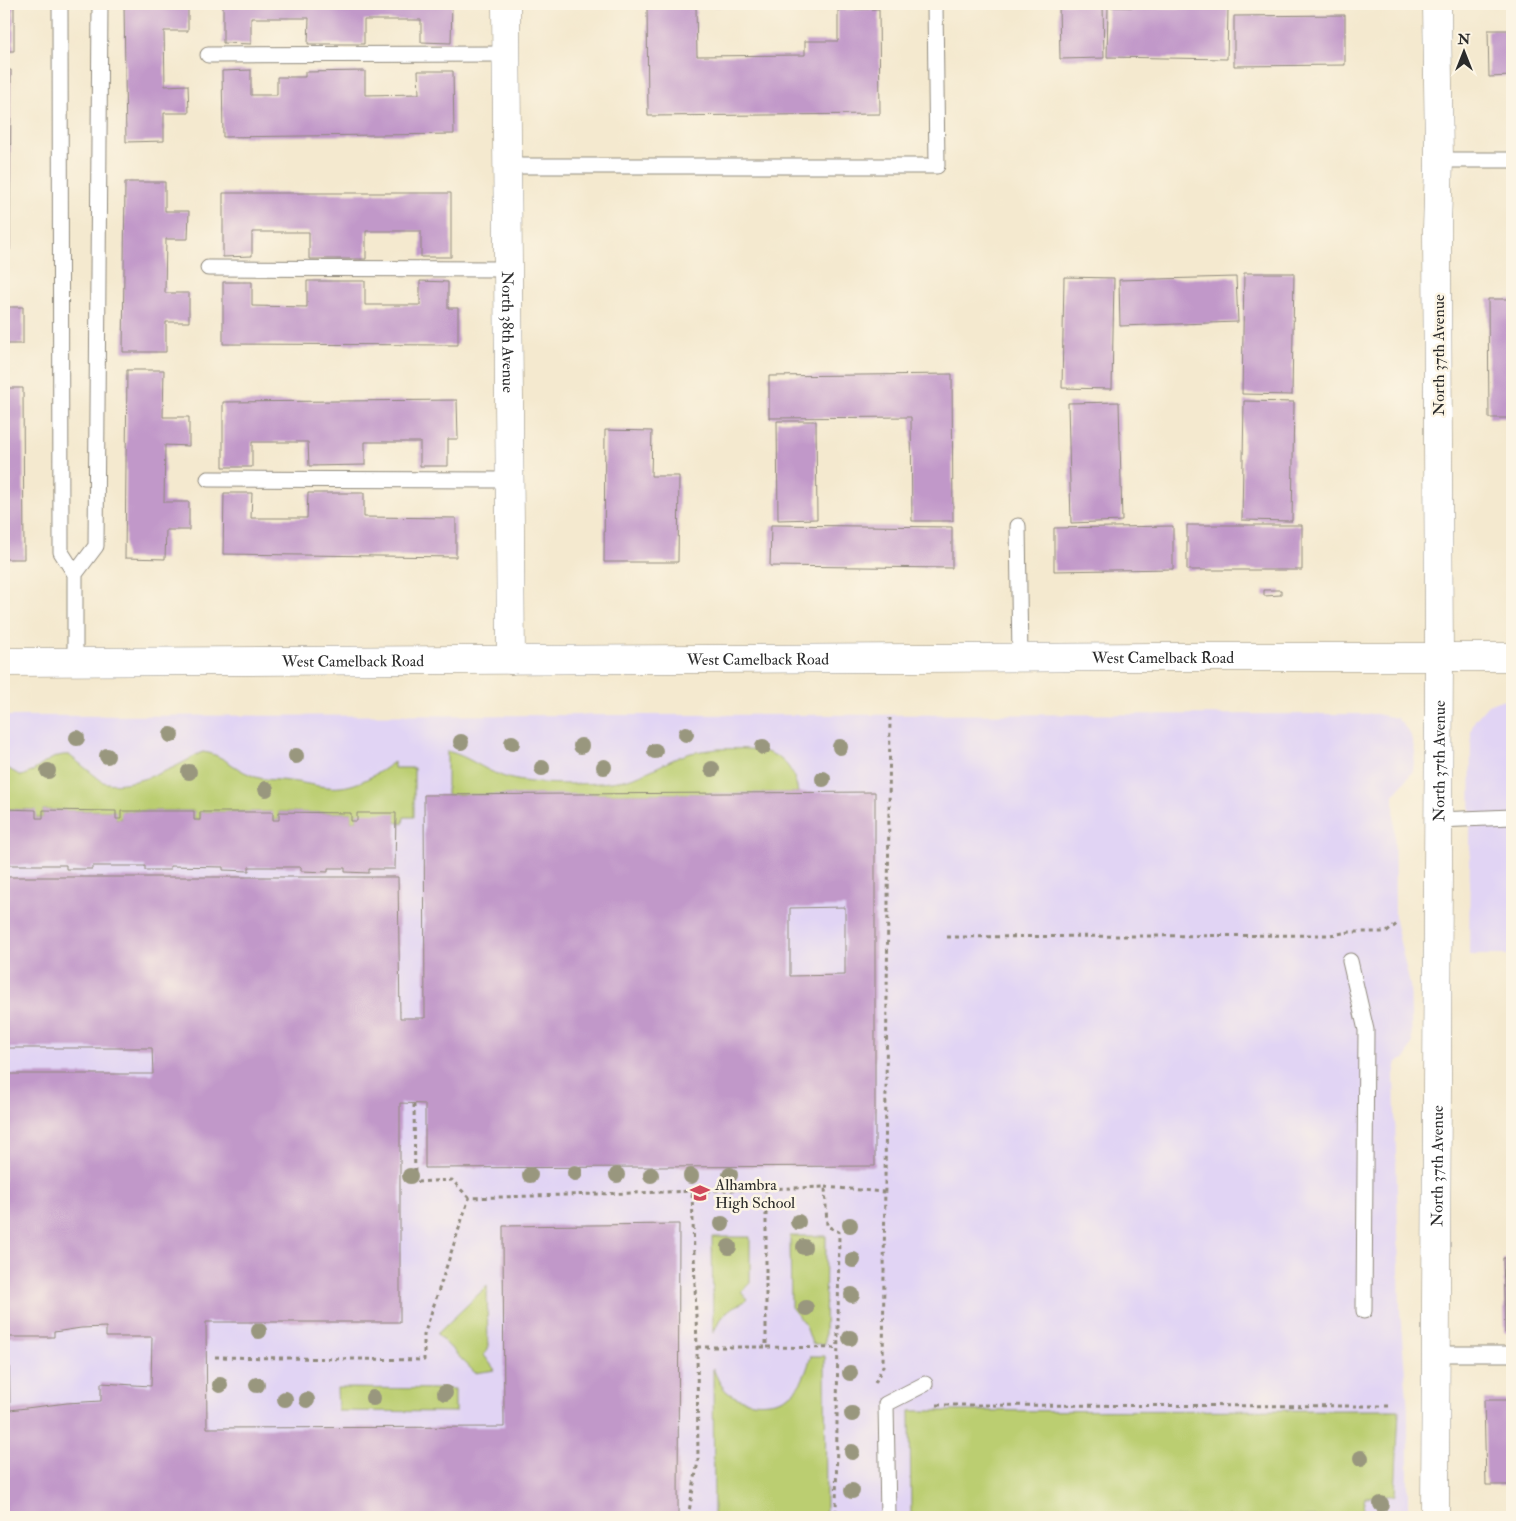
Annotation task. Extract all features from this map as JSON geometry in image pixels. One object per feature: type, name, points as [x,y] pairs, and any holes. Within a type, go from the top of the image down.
[{"type":"street","name":"North 38th Avenue","points":[[506,4],[511,660]]},
{"type":"street","name":"North 37th Avenue","points":[[1435,1517],[1439,657],[1437,248],[1439,160],[1437,4]]},
{"type":"street","name":"West Camelback Road","points":[[4,662],[1512,657]]},
{"type":"lane","points":[[60,4],[61,552],[75,574],[75,662]]},
{"type":"lane","points":[[75,574],[96,546],[100,4]]},
{"type":"lane","points":[[507,166],[937,166],[935,4]]},
{"type":"lane","points":[[208,55],[506,54]]},
{"type":"lane","points":[[1439,160],[1512,160]]},
{"type":"lane","points":[[208,268],[508,269]]},
{"type":"lane","points":[[208,479],[509,480]]},
{"type":"lane","points":[[1018,526],[1020,658]]},
{"type":"lane","points":[[1438,820],[1512,817]]},
{"type":"lane","points":[[1350,962],[1366,1030],[1364,1310]]},
{"type":"lane","points":[[1436,1354],[1512,1354]]},
{"type":"lane","points":[[888,1517],[886,1404],[925,1384]]},
{"type":"path","points":[[886,1404],[872,1405],[874,1386],[883,1366],[890,718]]},
{"type":"path","points":[[947,937],[1330,935],[1350,932],[1387,932],[1398,923]]},
{"type":"path","points":[[414,1104],[415,1182],[452,1180],[469,1198],[825,1186],[884,1192]]},
{"type":"path","points":[[825,1186],[827,1226],[839,1232],[836,1517]]},
{"type":"path","points":[[766,1188],[766,1347]]},
{"type":"path","points":[[688,1517],[698,1461],[697,1347],[692,1191]]},
{"type":"path","points":[[215,1358],[424,1360],[424,1334],[469,1198]]},
{"type":"path","points":[[697,1347],[838,1348]]},
{"type":"path","points":[[931,1405],[1391,1406]]},
{"type":"shaded area","points":[[1512,700],[1512,955],[1469,955],[1471,730],[1475,720],[1488,705],[1498,701]]},
{"type":"shaded area","name":"Alhambra High School","points":[[1376,714],[1397,718],[1410,733],[1415,752],[1413,771],[1394,794],[1395,921],[1410,985],[1412,1044],[1406,1058],[1397,1062],[1394,1075],[1400,1311],[1408,1411],[1408,1517],[4,1517],[4,716]]},
{"type":"green space","points":[[718,749],[758,750],[779,758],[788,766],[798,793],[447,795],[447,751],[462,756],[502,776],[513,779],[528,782],[583,784],[628,779],[694,752]]},
{"type":"green space","points":[[203,752],[216,755],[256,777],[327,787],[346,786],[363,781],[394,762],[394,768],[414,768],[414,817],[404,817],[403,824],[357,813],[357,821],[351,821],[351,813],[279,812],[279,820],[273,820],[272,812],[200,812],[200,820],[194,820],[194,811],[122,811],[121,819],[116,819],[115,811],[43,810],[43,818],[36,818],[35,810],[4,809],[4,766],[21,776],[56,757],[69,755],[103,782],[112,784],[134,781],[157,774]]},
{"type":"green space","points":[[790,1236],[826,1236],[825,1344],[812,1344],[806,1326],[791,1307]]},
{"type":"green space","points":[[712,1237],[750,1237],[750,1283],[741,1292],[747,1299],[727,1312],[713,1333]]},
{"type":"green space","points":[[487,1286],[488,1350],[484,1355],[495,1370],[475,1373],[437,1334]]},
{"type":"green space","points":[[811,1356],[825,1356],[826,1517],[714,1517],[713,1368],[722,1386],[733,1396],[750,1401],[768,1402],[785,1398],[796,1389],[804,1376]]},
{"type":"green space","points":[[337,1388],[455,1389],[455,1412],[338,1411]]},
{"type":"green space","points":[[1399,1410],[1395,1495],[1365,1497],[1361,1517],[911,1517],[910,1411]]},
{"type":"building","points":[[4,4],[14,4],[14,51],[4,51]]},
{"type":"building","points":[[124,4],[188,4],[188,31],[164,31],[165,86],[188,85],[189,113],[164,113],[164,141],[126,142]]},
{"type":"building","points":[[223,4],[452,4],[451,43],[421,42],[421,20],[364,20],[364,44],[308,44],[309,18],[251,18],[251,44],[223,43]]},
{"type":"building","points":[[647,4],[776,4],[776,6],[696,7],[697,56],[805,55],[805,41],[838,41],[838,10],[879,9],[880,114],[648,116]]},
{"type":"building","points":[[1059,4],[1103,4],[1104,58],[1060,59]]},
{"type":"building","points":[[1108,7],[1228,9],[1227,59],[1107,57]]},
{"type":"building","points":[[1345,15],[1345,65],[1234,66],[1234,16]]},
{"type":"building","points":[[1488,30],[1512,30],[1512,76],[1489,77]]},
{"type":"building","points":[[4,70],[11,70],[10,250],[4,249]]},
{"type":"building","points":[[251,70],[251,95],[277,95],[277,77],[305,77],[305,72],[365,71],[365,95],[419,94],[418,71],[453,71],[454,134],[223,137],[222,71]]},
{"type":"building","points":[[125,182],[165,182],[165,211],[189,211],[188,239],[166,239],[165,293],[189,293],[189,322],[166,322],[166,352],[123,352]]},
{"type":"building","points":[[223,193],[451,193],[451,257],[421,257],[421,231],[366,231],[366,259],[309,259],[309,232],[252,232],[252,256],[223,257]]},
{"type":"building","points":[[1244,273],[1294,273],[1292,395],[1242,394]]},
{"type":"building","points":[[1064,277],[1114,278],[1112,389],[1062,388]]},
{"type":"building","points":[[1236,277],[1238,322],[1120,326],[1119,280]]},
{"type":"building","points":[[307,281],[365,281],[365,305],[420,305],[420,281],[448,282],[448,308],[458,308],[458,345],[223,344],[223,282],[252,282],[252,306],[307,307]]},
{"type":"building","points":[[1488,299],[1512,299],[1512,418],[1489,418]]},
{"type":"building","points":[[4,307],[23,307],[23,344],[4,344]]},
{"type":"building","points":[[127,370],[164,370],[163,417],[189,417],[189,446],[165,445],[164,502],[189,502],[189,530],[166,530],[165,559],[125,558]]},
{"type":"building","points":[[952,374],[953,521],[912,521],[911,417],[769,418],[769,376]]},
{"type":"building","points":[[4,388],[23,388],[24,559],[4,559]]},
{"type":"building","points":[[457,400],[458,439],[448,439],[448,466],[420,466],[420,442],[365,442],[365,465],[309,466],[308,442],[252,442],[252,467],[223,467],[223,402]]},
{"type":"building","points":[[1244,401],[1294,402],[1292,521],[1242,520]]},
{"type":"building","points":[[1119,402],[1122,521],[1071,523],[1068,403]]},
{"type":"building","points":[[777,421],[816,421],[817,519],[778,520]]},
{"type":"building","points":[[605,430],[652,431],[651,476],[679,476],[678,562],[604,562]]},
{"type":"building","points":[[224,493],[252,493],[251,518],[307,518],[308,493],[364,493],[364,517],[456,518],[456,557],[223,554]]},
{"type":"building","points":[[771,525],[952,527],[952,568],[770,566]]},
{"type":"building","points":[[1187,525],[1302,525],[1302,570],[1187,570]]},
{"type":"building","points":[[1173,526],[1173,569],[1054,571],[1054,528]]},
{"type":"building","points":[[1264,590],[1281,590],[1281,595],[1264,596]]},
{"type":"building","points":[[875,792],[875,1166],[425,1168],[425,1104],[400,1103],[400,1322],[206,1322],[207,1428],[504,1427],[503,1226],[679,1224],[678,1517],[4,1517],[4,877],[398,877],[400,1018],[425,1018],[424,795]],"holes":[[[845,907],[845,975],[790,976],[790,908]],[[7,1048],[152,1048],[153,1074],[7,1074]],[[106,1327],[106,1337],[152,1337],[151,1386],[101,1383],[101,1401],[10,1410],[9,1337],[54,1337],[54,1332]]]},
{"type":"building","points":[[4,809],[36,810],[36,818],[43,818],[43,810],[116,811],[116,819],[121,819],[121,811],[194,811],[194,820],[200,820],[200,812],[273,812],[273,820],[279,820],[279,812],[351,813],[351,821],[357,821],[357,813],[396,813],[395,869],[369,869],[369,873],[345,872],[345,868],[328,868],[328,872],[301,871],[301,867],[249,867],[249,871],[223,870],[223,867],[170,866],[170,870],[145,870],[145,866],[92,866],[92,869],[66,869],[66,865],[4,865]]},
{"type":"building","points":[[1503,1258],[1512,1258],[1512,1333],[1505,1333]]},
{"type":"building","points":[[1484,1400],[1512,1400],[1512,1485],[1486,1485]]},
{"type":"place","name":"Alhambra High School","points":[[700,1193]]}]
